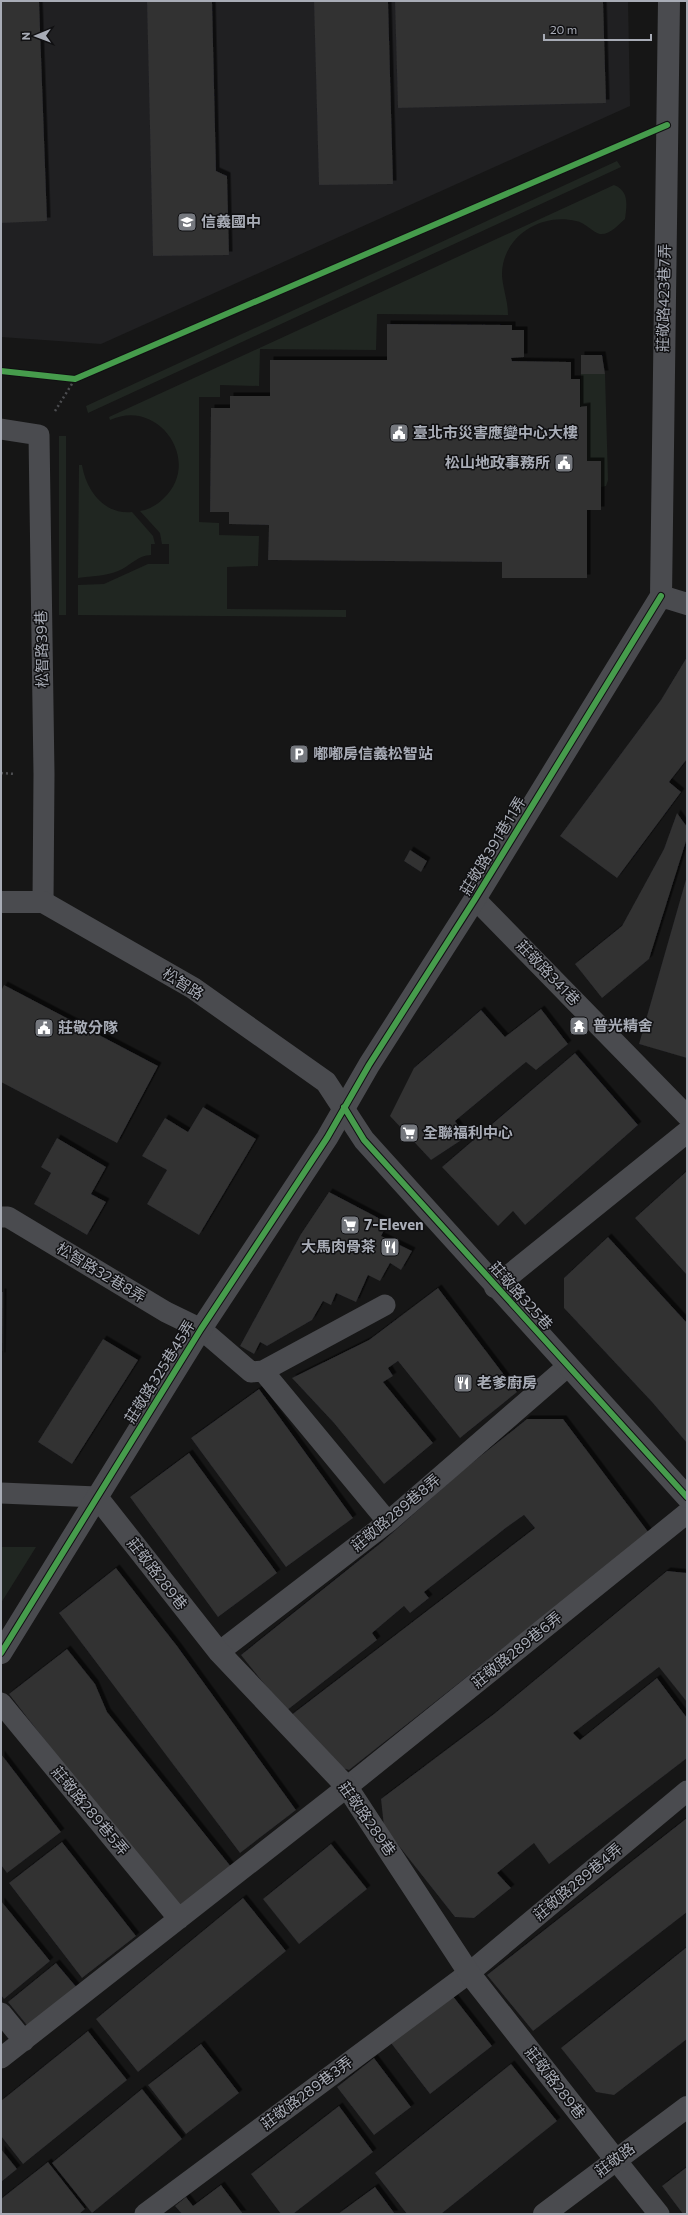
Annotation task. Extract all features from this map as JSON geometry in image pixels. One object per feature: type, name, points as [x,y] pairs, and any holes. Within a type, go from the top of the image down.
[{"type":"street","name":"莊敬路423巷7弄","points":[[660,596],[669,1]]},
{"type":"street","points":[[660,596],[687,604]]},
{"type":"street","name":"莊敬路391巷11弄","points":[[344,1107],[475,899],[660,596]]},
{"type":"street","name":"松智路","points":[[1,902],[43,902],[192,988],[326,1082],[344,1107]]},
{"type":"street","name":"莊敬路325巷","points":[[344,1107],[364,1140],[495,1287],[687,1497]]},
{"type":"street","name":"莊敬路325巷45弄","points":[[1,1653],[201,1329],[327,1138],[344,1107]]},
{"type":"street","name":"莊敬路325巷","points":[[495,1287],[687,1132]]},
{"type":"street","name":"莊敬路289巷","points":[[97,1498],[219,1652],[347,1787],[469,1973],[615,2159]]},
{"type":"street","name":"莊敬路","points":[[544,2214],[615,2159],[687,2107]]},
{"type":"lane","points":[[1,429],[39,435]]},
{"type":"lane","name":"松智路39巷","points":[[39,435],[44,774],[43,902]]},
{"type":"lane","name":"莊敬路341巷","points":[[475,899],[687,1116]]},
{"type":"lane","name":"松智路32巷8弄","points":[[1,1217],[8,1217],[166,1312],[201,1329],[251,1372],[263,1371]]},
{"type":"lane","points":[[385,1305],[263,1371],[388,1522]]},
{"type":"lane","name":"莊敬路289巷8弄","points":[[219,1652],[388,1522],[568,1366]]},
{"type":"lane","points":[[1,1493],[97,1498]]},
{"type":"lane","name":"莊敬路289巷6弄","points":[[347,1787],[687,1513]]},
{"type":"lane","name":"莊敬路289巷5弄","points":[[1,1703],[179,1919]]},
{"type":"lane","points":[[1,2058],[347,1787]]},
{"type":"lane","name":"莊敬路289巷4弄","points":[[469,1973],[687,1791]]},
{"type":"lane","name":"莊敬路289巷3弄","points":[[145,2214],[469,1973]]},
{"type":"lane","points":[[1,2013],[24,2041]]},
{"type":"lane","points":[[615,2159],[659,2214]]},
{"type":"path","points":[[39,435],[75,379]]},
{"type":"shaded area","name":"信義國中","points":[[1,1],[628,1],[630,106],[101,344],[1,337]]},
{"type":"shaded area","points":[[617,161],[621,167],[88,413],[86,406]]},
{"type":"shaded area","points":[[614,185],[625,194],[625,219],[617,227],[607,233],[600,234],[579,222],[563,219],[550,220],[537,224],[526,230],[516,239],[508,250],[503,262],[502,276],[508,315],[377,314],[376,350],[260,349],[259,386],[220,385],[220,397],[199,397],[199,522],[219,523],[219,535],[259,536],[258,566],[227,567],[227,609],[346,610],[346,617],[78,615],[78,585],[104,584],[148,564],[169,564],[169,544],[162,544],[160,533],[140,511],[150,508],[164,498],[175,483],[179,467],[177,451],[170,436],[158,425],[144,417],[128,415],[110,420],[109,417]]},
{"type":"shaded area","points":[[581,374],[605,374],[608,480],[606,486],[601,487],[601,461],[587,461],[587,407],[580,407]]},
{"type":"shaded area","points":[[59,436],[66,436],[66,615],[59,615]]},
{"type":"shaded area","points":[[79,465],[82,465],[84,474],[92,492],[98,499],[113,509],[122,512],[132,512],[153,536],[155,544],[151,544],[151,555],[146,555],[113,573],[78,578]]},
{"type":"shaded area","points":[[1,1547],[36,1547],[1,1603]]},
{"type":"building","points":[[1,1],[39,1],[47,221],[1,223]]},
{"type":"building","points":[[147,1],[212,1],[216,171],[227,176],[229,255],[153,256]]},
{"type":"building","points":[[314,1],[388,1],[393,184],[319,185]]},
{"type":"building","points":[[395,1],[603,1],[606,103],[398,108]]},
{"type":"building","name":"臺北市災害應變中心大樓","points":[[387,324],[512,325],[512,330],[524,330],[524,357],[511,358],[512,361],[571,362],[571,379],[580,379],[580,407],[587,406],[587,461],[601,461],[601,510],[587,510],[587,578],[502,578],[502,562],[268,560],[269,525],[229,524],[229,512],[210,512],[211,408],[230,408],[230,396],[270,396],[270,360],[387,360]]},
{"type":"building","points":[[581,355],[602,355],[605,374],[581,374]]},
{"type":"building","points":[[687,657],[687,759],[669,782],[681,792],[617,878],[560,836],[661,700]]},
{"type":"building","points":[[677,813],[687,827],[687,838],[649,959],[602,998],[575,964],[622,926],[664,849]]},
{"type":"building","points":[[410,850],[427,861],[421,872],[404,861]]},
{"type":"building","points":[[687,876],[687,1058],[639,1044]]},
{"type":"building","name":"莊敬分隊","points":[[4,985],[158,1066],[117,1143],[1,1082],[1,991]]},
{"type":"building","points":[[541,1009],[568,1044],[536,1070],[526,1062],[455,1121],[466,1137],[431,1160],[390,1116],[414,1068],[481,1010],[505,1037]]},
{"type":"building","points":[[575,1053],[638,1125],[525,1225],[513,1211],[498,1226],[442,1167]]},
{"type":"building","points":[[203,1107],[256,1139],[199,1235],[147,1204],[167,1170],[142,1156],[165,1118],[188,1132]]},
{"type":"building","points":[[57,1138],[106,1167],[91,1194],[106,1202],[87,1235],[34,1204],[51,1173],[41,1167]]},
{"type":"building","points":[[687,1171],[687,1275],[635,1218]]},
{"type":"building","points":[[329,1192],[388,1223],[381,1236],[412,1251],[401,1270],[390,1263],[380,1281],[368,1275],[356,1302],[336,1293],[331,1305],[323,1301],[312,1320],[267,1346],[260,1342],[254,1354],[240,1346],[301,1234]]},
{"type":"building","points":[[608,1237],[687,1323],[687,1443],[652,1402],[564,1308],[564,1278]]},
{"type":"building","points":[[438,1288],[517,1392],[460,1438],[398,1361],[388,1368],[393,1376],[383,1382],[433,1443],[384,1484],[334,1423],[292,1378],[369,1340]]},
{"type":"building","points":[[1,1292],[3,1292],[2,1356],[1,1356]]},
{"type":"building","points":[[103,1339],[138,1360],[72,1464],[38,1442]]},
{"type":"building","points":[[259,1389],[353,1518],[286,1567],[191,1438]]},
{"type":"building","points":[[527,1419],[563,1419],[649,1533],[349,1770],[328,1764],[290,1716],[535,1528],[524,1515],[507,1527],[424,1592],[429,1598],[410,1613],[404,1606],[372,1633],[377,1640],[286,1711],[241,1655],[382,1542],[463,1470]]},
{"type":"building","points":[[189,1453],[277,1573],[218,1617],[130,1497]]},
{"type":"building","points":[[116,1568],[177,1646],[296,1810],[240,1853],[59,1613]]},
{"type":"building","points":[[667,1571],[687,1573],[687,1702],[659,1667],[573,1733],[580,1740],[657,1678],[687,1718],[687,1758],[549,1864],[534,1843],[497,1873],[511,1888],[474,1918],[455,1917],[384,1827],[381,1799],[494,1714]]},
{"type":"building","points":[[67,1649],[95,1684],[107,1712],[232,1868],[176,1910],[9,1694]]},
{"type":"building","points":[[1,1754],[61,1832],[7,1873],[1,1865]]},
{"type":"building","points":[[687,1818],[687,1912],[533,2031],[487,1975]]},
{"type":"building","points":[[62,1842],[136,1936],[82,1978],[9,1883]]},
{"type":"building","points":[[331,1844],[367,1889],[299,1944],[263,1899]]},
{"type":"building","points":[[243,1898],[286,1951],[138,2072],[96,2019]]},
{"type":"building","points":[[1,1901],[50,1961],[4,1999],[1,1995]]},
{"type":"building","points":[[687,1947],[687,2039],[614,2095],[596,2092],[561,2048]]},
{"type":"building","points":[[56,1963],[78,1989],[30,2029],[8,2002]]},
{"type":"building","points":[[452,1995],[492,2046],[430,2094],[391,2043]]},
{"type":"building","points":[[88,2031],[127,2080],[23,2164],[1,2136],[1,2101]]},
{"type":"building","points":[[201,2044],[239,2093],[186,2134],[148,2085]]},
{"type":"building","points":[[374,2058],[411,2107],[374,2135],[337,2087]]},
{"type":"building","points":[[511,2064],[557,2121],[441,2214],[407,2214],[375,2173]]},
{"type":"building","points":[[142,2089],[182,2139],[92,2213],[52,2163]]},
{"type":"building","points":[[339,2106],[373,2152],[293,2214],[281,2214],[251,2174]]},
{"type":"building","points":[[1,2149],[17,2169],[1,2182]]},
{"type":"building","points":[[48,2162],[85,2209],[79,2214],[1,2214],[1,2199]]},
{"type":"building","points":[[687,2167],[687,2214],[683,2214],[662,2186]]},
{"type":"building","points":[[221,2185],[243,2214],[182,2214],[175,2206],[186,2197],[193,2206]]},
{"type":"building","points":[[375,2187],[395,2214],[338,2214]]},
{"type":"cycle path","points":[[1,371],[75,379],[667,125]]},
{"type":"cycle path","points":[[1,1653],[201,1329],[327,1138],[369,1065],[475,899],[661,596]]},
{"type":"cycle path","points":[[344,1107],[364,1140],[687,1497]]},
{"type":"place","name":"信義國中","points":[[187,222]]},
{"type":"place","name":"臺北市災害應變中心大樓","points":[[399,433]]},
{"type":"place","name":"松山地政事務所","points":[[564,463]]},
{"type":"place","name":"嘟嘟房信義松智站","points":[[299,754]]},
{"type":"place","name":"普光精舍","points":[[579,1026]]},
{"type":"place","name":"莊敬分隊","points":[[44,1028]]},
{"type":"place","name":"全聯福利中心","points":[[409,1133]]},
{"type":"place","name":"7-Eleven","points":[[350,1225]]},
{"type":"place","name":"大馬肉骨茶","points":[[390,1247]]},
{"type":"place","name":"老爹廚房","points":[[463,1383]]}]
